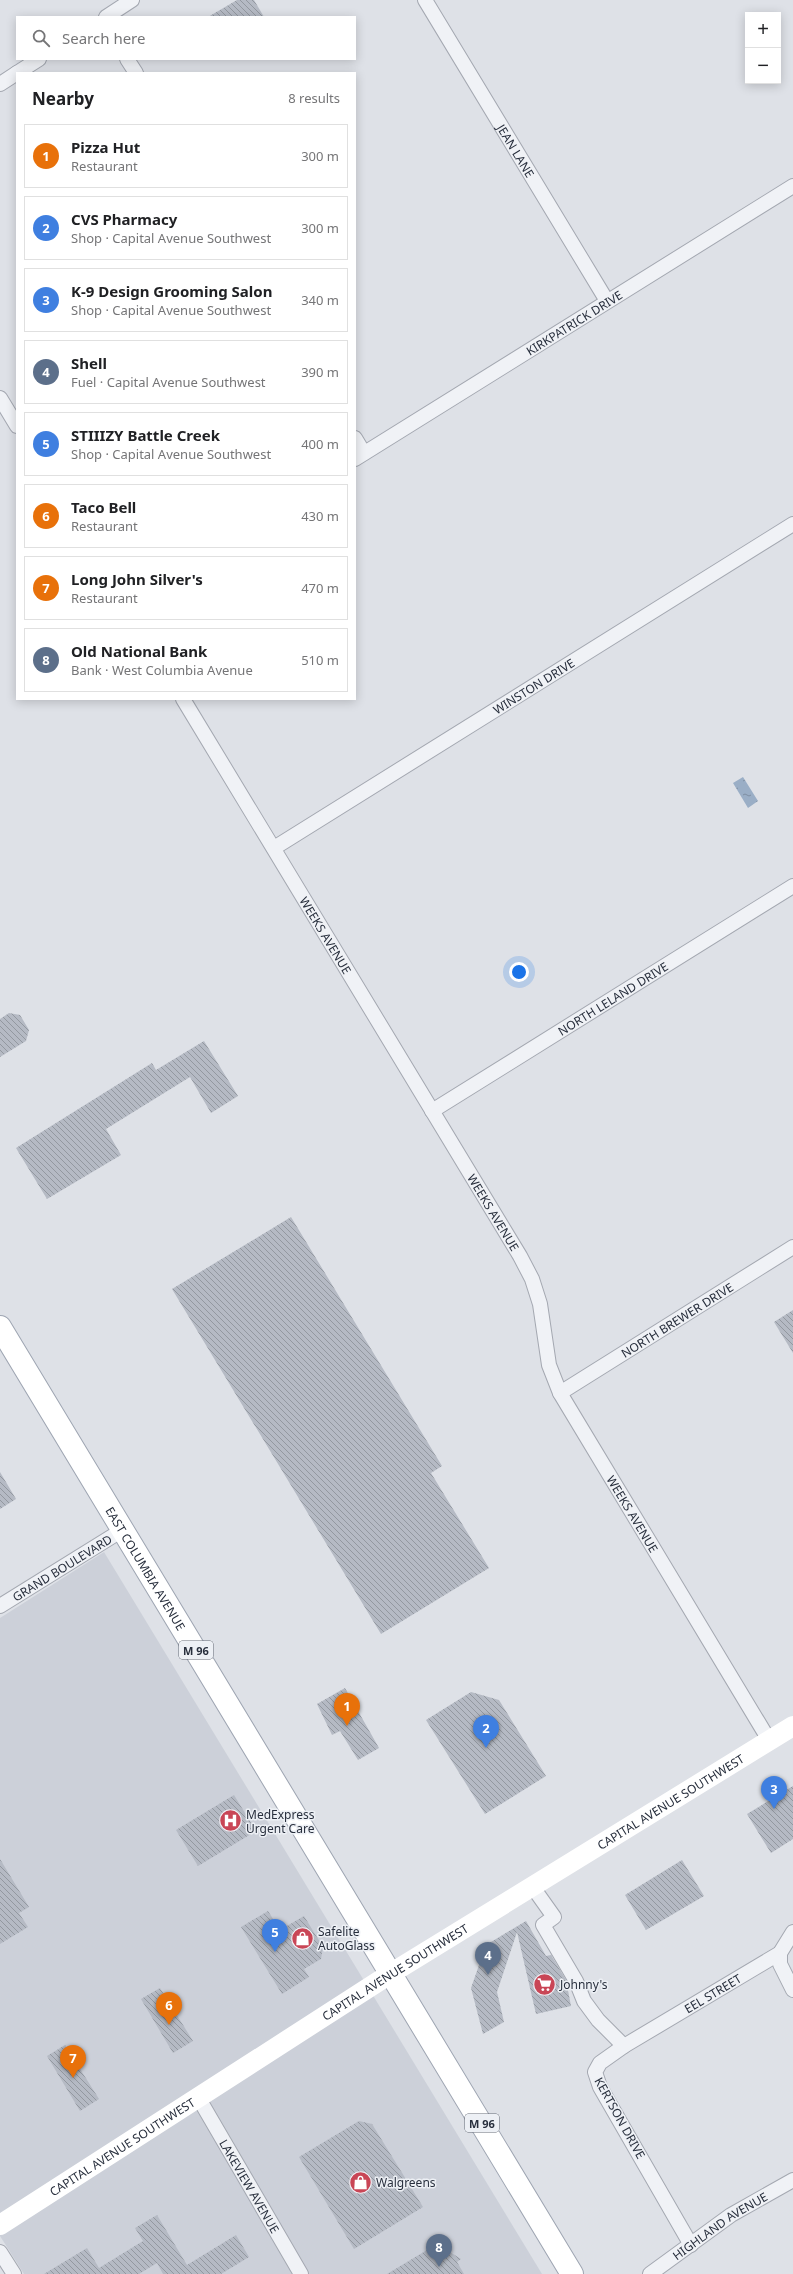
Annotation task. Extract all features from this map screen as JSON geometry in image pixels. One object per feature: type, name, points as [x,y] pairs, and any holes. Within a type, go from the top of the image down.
[{"type":"main road","name":"EAST COLUMBIA AVENUE","points":[[0,1327],[124,1529],[390,1974]]},
{"type":"main road","name":"CAPITAL AVENUE SOUTHWEST","points":[[0,2225],[390,1974],[793,1726]]},
{"type":"main road","name":"M 96","points":[[390,1974],[572,2274]]},
{"type":"street","points":[[108,16],[132,0]]},
{"type":"street","name":"JEAN LANE","points":[[425,0],[607,301]]},
{"type":"street","points":[[19,72],[37,60]]},
{"type":"street","points":[[128,60],[135,72]]},
{"type":"street","points":[[0,84],[16,74]]},
{"type":"street","name":"KIRKPATRICK DRIVE","points":[[360,456],[793,186]]},
{"type":"street","points":[[0,398],[16,424]]},
{"type":"street","points":[[356,442],[360,456]]},
{"type":"street","name":"WINSTON DRIVE","points":[[274,848],[793,524]]},
{"type":"street","name":"WEEKS AVENUE","points":[[184,700],[532,1279],[540,1304],[549,1364],[560,1393],[769,1740]]},
{"type":"street","name":"NORTH LELAND DRIVE","points":[[432,1111],[793,886]]},
{"type":"street","name":"NORTH BREWER DRIVE","points":[[560,1393],[793,1247]]},
{"type":"street","name":"GRAND BOULEVARD","points":[[0,1606],[124,1529]]},
{"type":"street","points":[[532,1886],[554,1918],[543,1925],[576,1981],[584,2001],[598,2020],[624,2046]]},
{"type":"street","name":"EEL STREET","points":[[624,2046],[780,1953],[793,1932]]},
{"type":"street","points":[[780,1953],[780,1964],[793,1990]]},
{"type":"street","name":"KERTSON DRIVE","points":[[624,2046],[600,2062],[595,2072],[600,2087],[691,2245]]},
{"type":"street","name":"LAKEVIEW AVENUE","points":[[198,2097],[301,2274]]},
{"type":"street","name":"HIGHLAND AVENUE","points":[[650,2274],[731,2215],[793,2180]]},
{"type":"street","points":[[0,2252],[14,2274]]},
{"type":"shaded area","points":[[104,1552],[542,2274],[24,2274],[0,2236],[0,1618]]},
{"type":"water","points":[[743,777],[758,801],[748,808],[733,783]]},
{"type":"building","points":[[237,0],[254,0],[263,16],[210,16]]},
{"type":"building","points":[[9,1013],[20,1015],[29,1030],[26,1041],[0,1057],[0,1019]]},
{"type":"building","points":[[204,1041],[238,1096],[211,1113],[190,1077],[106,1129],[121,1155],[47,1199],[16,1148],[152,1063],[156,1070]]},
{"type":"building","points":[[291,1217],[442,1466],[431,1473],[489,1568],[381,1634],[172,1289]]},
{"type":"building","points":[[793,1310],[793,1353],[774,1322]]},
{"type":"building","points":[[0,1472],[16,1499],[0,1509]]},
{"type":"building","points":[[345,1688],[379,1748],[358,1760],[340,1731],[332,1735],[317,1704]]},
{"type":"building","points":[[471,1692],[499,1700],[546,1776],[485,1814],[426,1720]]},
{"type":"building","points":[[793,1786],[793,1839],[771,1853],[747,1814]]},
{"type":"building","points":[[234,1795],[256,1831],[198,1866],[176,1830]]},
{"type":"building","points":[[0,1859],[29,1907],[19,1913],[28,1927],[0,1944]]},
{"type":"building","points":[[682,1860],[704,1896],[646,1930],[625,1895]]},
{"type":"building","points":[[268,1911],[280,1930],[304,1916],[323,1947],[321,1959],[304,1969],[309,1977],[282,1994],[241,1927]]},
{"type":"building","points":[[526,1921],[546,1956],[551,1955],[566,1980],[571,2006],[536,2014],[517,1932],[497,1992],[504,2022],[483,2034],[471,1988],[486,1945]]},
{"type":"building","points":[[160,1988],[193,2041],[173,2053],[141,1999]]},
{"type":"building","points":[[65,2045],[99,2099],[80,2111],[47,2056]]},
{"type":"building","name":"Walgreens","points":[[359,2121],[372,2124],[423,2207],[354,2249],[299,2157]]},
{"type":"building","points":[[157,2215],[187,2265],[236,2235],[249,2257],[221,2274],[163,2274],[157,2263],[139,2274],[44,2274],[87,2248],[99,2268],[143,2241],[135,2228]]},
{"type":"building","points":[[437,2244],[461,2259],[457,2262],[464,2274],[387,2274]]},
{"type":"place","name":"Pizza Hut","points":[[347,1726]]},
{"type":"place","name":"CVS Pharmacy","points":[[486,1748]]},
{"type":"place","name":"K-9 Design Grooming Salon","points":[[774,1809]]},
{"type":"place","name":"MedExpress Urgent Care","points":[[231,1821]]},
{"type":"place","name":"Safelite AutoGlass","points":[[303,1938]]},
{"type":"place","name":"STIIIZY Battle Creek","points":[[275,1952]]},
{"type":"place","name":"Shell","points":[[488,1975]]},
{"type":"place","name":"Johnny's","points":[[544,1984]]},
{"type":"place","name":"Taco Bell","points":[[169,2025]]},
{"type":"place","name":"Long John Silver's","points":[[73,2078]]},
{"type":"place","name":"Walgreens","points":[[361,2182]]},
{"type":"place","name":"Old National Bank","points":[[439,2267]]}]
